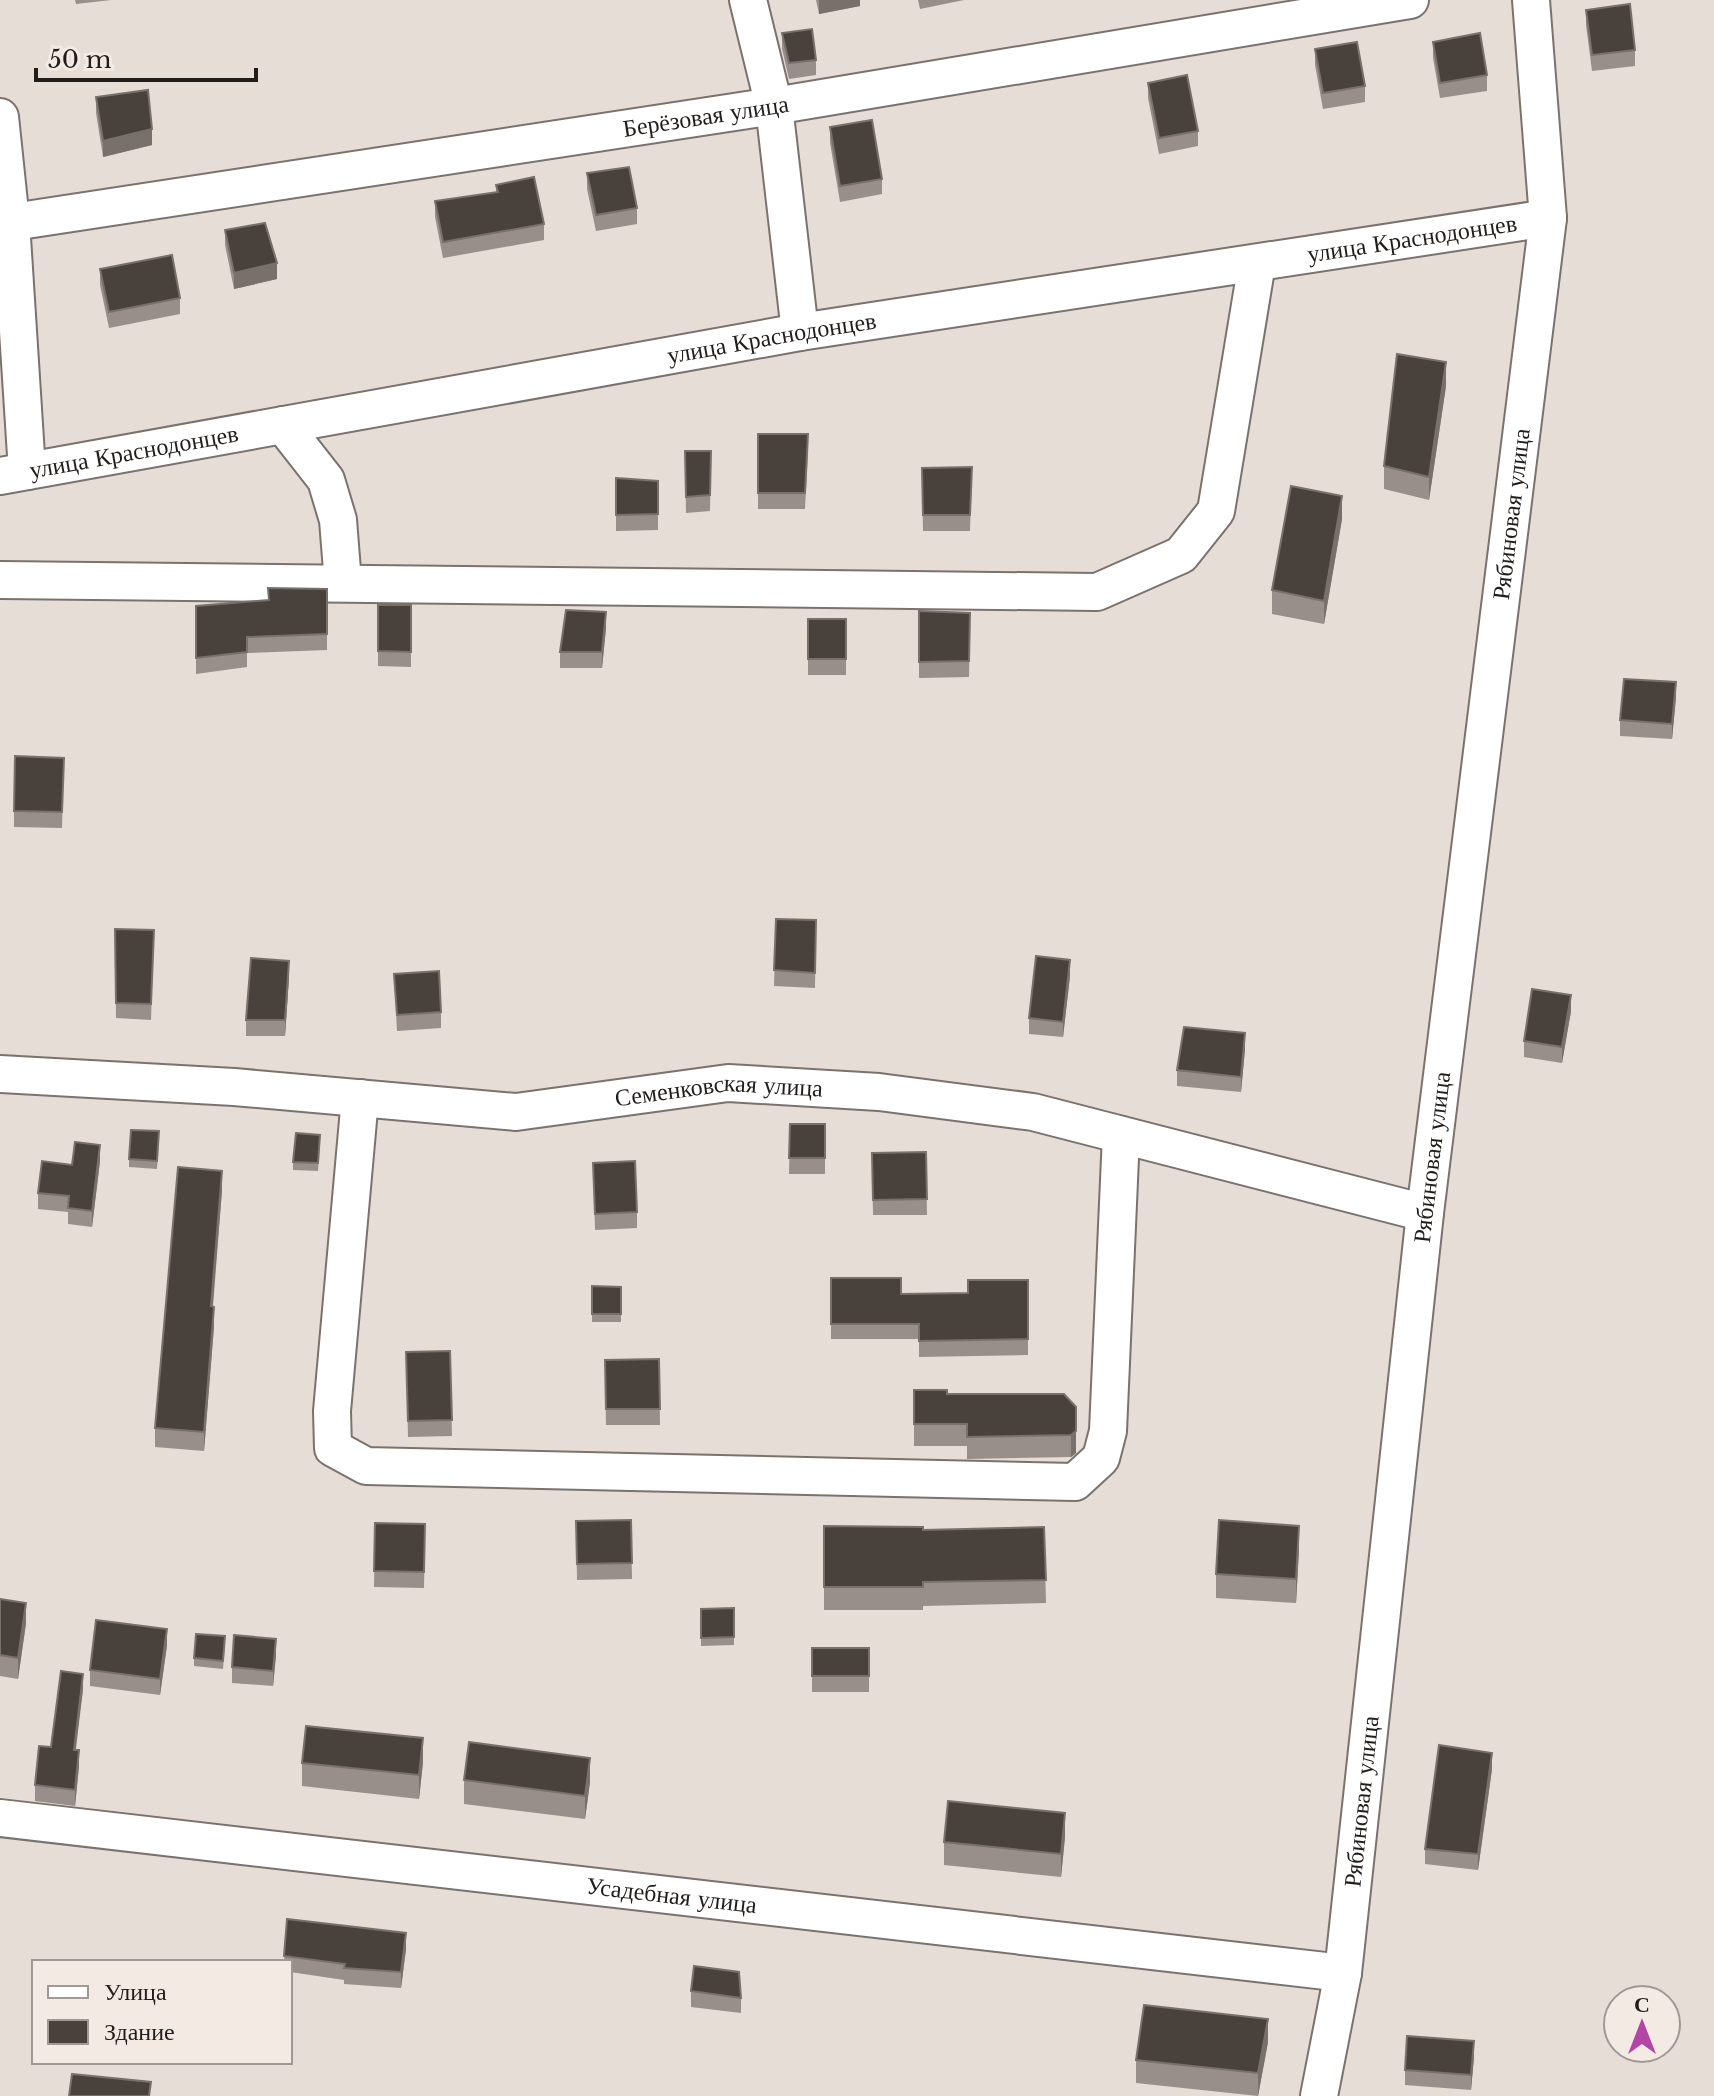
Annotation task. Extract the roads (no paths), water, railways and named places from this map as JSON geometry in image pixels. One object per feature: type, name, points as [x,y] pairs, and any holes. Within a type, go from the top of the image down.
[{"type":"street","points":[[748,0],[774,106],[800,332]]},
{"type":"street","name":"Берёзовая улица","points":[[5,223],[774,106],[1410,0]]},
{"type":"street","name":"Рябиновая улица","points":[[1319,2096],[1343,1973],[1425,1213],[1548,218],[1531,0]]},
{"type":"street","points":[[0,117],[14,474]]},
{"type":"street","name":"улица Краснодонцев","points":[[14,474],[800,332],[1548,218]]},
{"type":"street","points":[[0,580],[1097,592],[1181,555],[1216,511],[1257,263]]},
{"type":"street","points":[[283,425],[326,480],[338,520],[343,583]]},
{"type":"street","name":"Семенковская улица","points":[[0,1074],[234,1087],[516,1112],[728,1083],[879,1092],[1033,1112],[1425,1213]]},
{"type":"street","points":[[360,1098],[332,1411],[333,1448],[366,1466],[1075,1482],[1101,1458],[1108,1431],[1121,1135]]},
{"type":"street","name":"Усадебная улица","points":[[0,1818],[1343,1973]]}]
